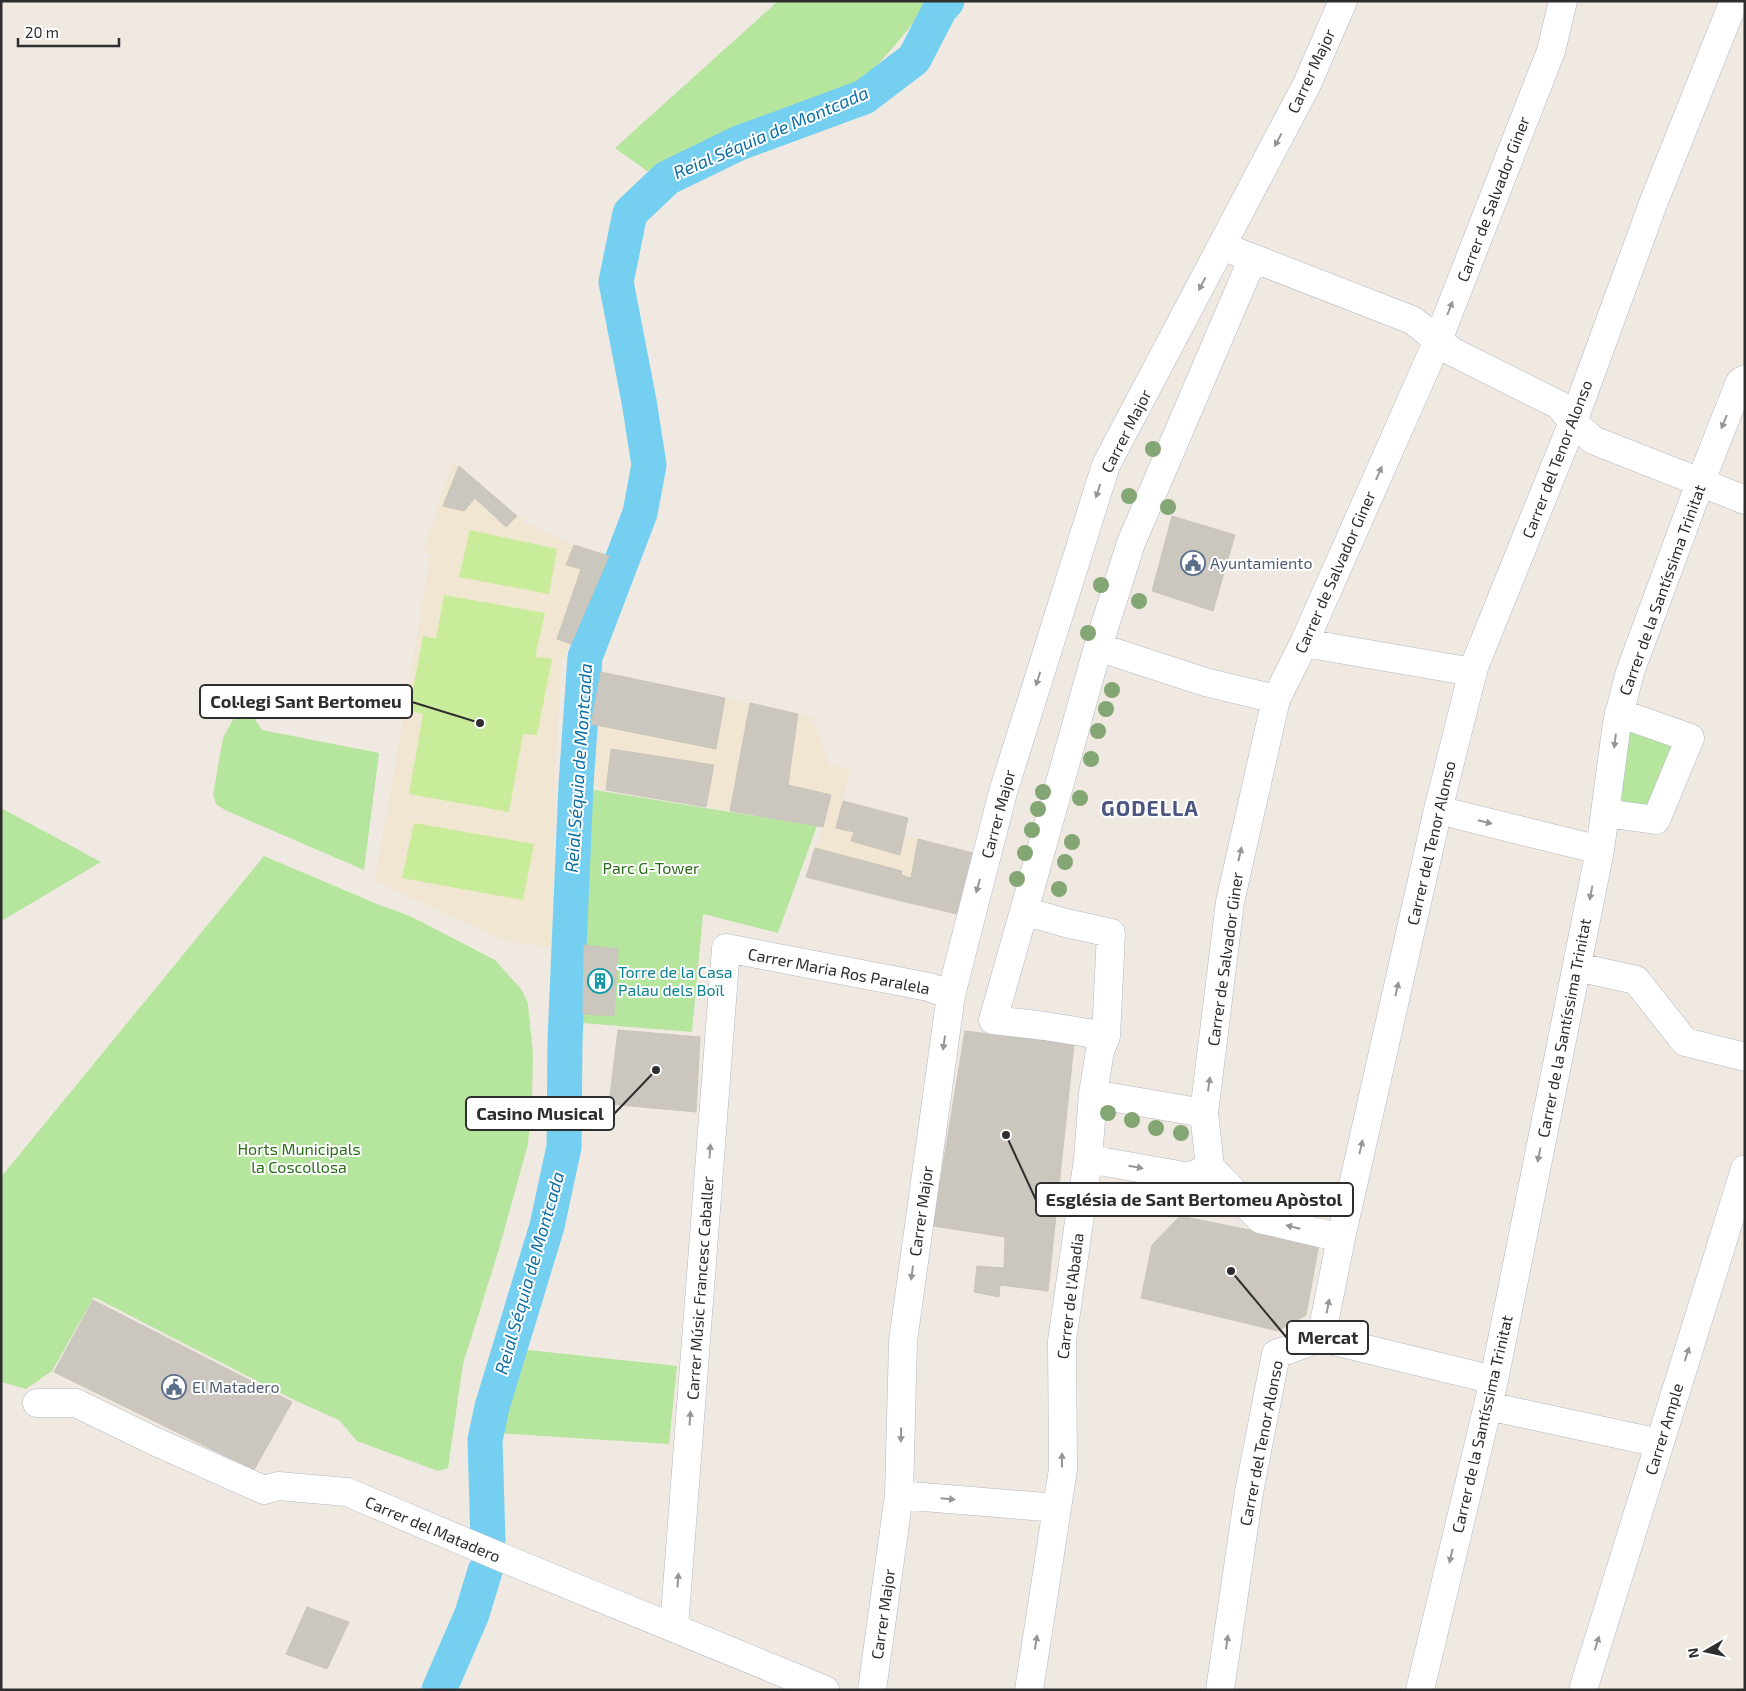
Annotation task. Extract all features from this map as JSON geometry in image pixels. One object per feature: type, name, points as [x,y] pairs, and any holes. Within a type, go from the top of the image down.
[{"type":"street","name":"Carrer Major","points":[[872,1690],[899,1496],[903,1341],[951,995],[1003,792],[1106,465],[1307,84],[1343,1]]},
{"type":"street","name":"Carrer de Salvador Giner","points":[[1210,1167],[1204,1113],[1230,902],[1276,699],[1304,643],[1438,340],[1551,51],[1562,1]]},
{"type":"street","name":"Carrer del Tenor Alonso","points":[[1220,1690],[1249,1492],[1276,1354],[1321,1338],[1341,1238],[1438,810],[1472,672],[1573,422],[1654,201],[1734,1]]},
{"type":"street","points":[[1222,246],[1412,320],[1452,352],[1559,405],[1573,422],[1593,440],[1745,500]]},
{"type":"street","points":[[1106,1036],[993,1020],[1098,648],[1131,543],[1253,258]]},
{"type":"street","name":"Carrer de la Santíssima Trinitat","points":[[1420,1690],[1494,1380],[1600,850],[1619,713],[1630,672],[1700,482],[1740,382],[1745,379]]},
{"type":"street","points":[[1304,643],[1472,672]]},
{"type":"street","points":[[1098,648],[1205,682],[1276,699]]},
{"type":"street","points":[[1605,813],[1656,820],[1690,738],[1619,713]]},
{"type":"street","points":[[1438,810],[1600,850]]},
{"type":"street","name":"Carrer de l'Abadia","points":[[1024,911],[1111,933],[1106,1036],[1100,1051],[1093,1094],[1088,1158],[1062,1341],[1062,1469],[1029,1690]]},
{"type":"street","name":"Carrer Maria Ros Paralela","points":[[726,948],[929,988],[951,995]]},
{"type":"street","name":"Carrer Músic Francesc Caballer","points":[[674,1628],[726,948]]},
{"type":"street","points":[[1577,967],[1636,980],[1685,1042],[1745,1057]]},
{"type":"street","points":[[1093,1094],[1204,1113]]},
{"type":"street","points":[[1088,1158],[1190,1177],[1210,1167],[1260,1219],[1341,1238]]},
{"type":"street","name":"Carrer Ample","points":[[1583,1690],[1745,1168]]},
{"type":"street","points":[[1321,1338],[1494,1380]]},
{"type":"street","name":"Carrer del Matadero","points":[[37,1403],[76,1403],[154,1441],[264,1490],[278,1486],[346,1492],[825,1690]]},
{"type":"street","points":[[1488,1406],[1660,1443]]},
{"type":"street","points":[[899,1496],[1057,1508]]},
{"type":"shaded area","points":[[453,462],[528,524],[574,545],[609,556],[561,664],[551,947],[507,942],[375,881],[431,554],[423,552]]},
{"type":"shaded area","points":[[601,672],[812,717],[829,765],[850,768],[843,801],[908,818],[905,836],[973,853],[957,914],[806,877],[822,827],[586,786],[591,724]]},
{"type":"green space","points":[[778,1],[931,1],[882,60],[860,81],[838,96],[816,105],[769,117],[744,126],[647,171],[615,148]]},
{"type":"green space","points":[[470,530],[557,549],[549,594],[459,577]]},
{"type":"green space","points":[[444,595],[545,613],[535,657],[552,659],[537,735],[523,734],[509,812],[409,794],[423,714],[409,710],[423,636],[436,639]]},
{"type":"green space","points":[[243,701],[262,730],[379,753],[364,870],[225,810],[216,804],[213,795],[223,738]]},
{"type":"green space","points":[[1626,709],[1686,734],[1648,816],[1612,806]]},
{"type":"green space","name":"Parc G-Tower","points":[[583,788],[817,826],[778,933],[703,914],[692,1032],[582,1023]]},
{"type":"green space","points":[[1,808],[101,862],[3,920],[1,919]]},
{"type":"green space","points":[[414,823],[534,844],[523,900],[402,878]]},
{"type":"green space","name":"Horts Municipals la Coscollosa","points":[[264,856],[410,916],[495,960],[522,990],[528,1004],[533,1054],[532,1100],[528,1144],[499,1249],[463,1364],[448,1468],[438,1471],[357,1441],[339,1420],[294,1400],[94,1297],[52,1371],[26,1389],[1,1382],[1,1177]]},
{"type":"green space","points":[[519,1349],[677,1366],[669,1444],[495,1433]]},
{"type":"building","points":[[459,466],[517,516],[506,527],[475,498],[464,511],[443,506]]},
{"type":"building","name":"Ayuntamiento","points":[[1172,516],[1235,535],[1213,611],[1152,591]]},
{"type":"building","points":[[574,545],[609,556],[571,644],[557,639],[581,569],[566,565]]},
{"type":"building","points":[[601,672],[725,698],[716,749],[591,724]]},
{"type":"building","points":[[750,703],[798,714],[788,785],[831,795],[823,827],[730,811]]},
{"type":"building","points":[[611,749],[714,765],[706,807],[606,790]]},
{"type":"building","points":[[843,801],[908,818],[900,855],[851,841],[854,832],[836,828]]},
{"type":"building","points":[[918,839],[973,853],[957,914],[806,877],[815,848],[902,871],[901,875],[911,878]]},
{"type":"building","name":"Torre de la Casa Palau dels Boïl","points":[[584,945],[618,949],[614,1016],[583,1014]]},
{"type":"building","points":[[618,1030],[700,1037],[696,1112],[609,1104]]},
{"type":"building","points":[[965,1031],[1074,1044],[1048,1291],[1000,1285],[999,1297],[974,1292],[977,1266],[1004,1268],[1005,1237],[933,1226]]},
{"type":"building","points":[[1180,1216],[1319,1244],[1306,1315],[1278,1331],[1141,1298],[1152,1245]]},
{"type":"building","name":"El Matadero","points":[[93,1300],[292,1402],[254,1470],[54,1372]]},
{"type":"building","points":[[307,1607],[349,1622],[327,1669],[286,1654]]},
{"type":"waterway","name":"Reial Séquia de Montcada","points":[[488,1541],[485,1440],[492,1407],[547,1226],[564,1147],[565,1041],[576,785],[585,657],[640,513],[649,465],[639,401],[616,282],[630,213],[667,178],[739,143],[864,97],[914,59],[940,9],[947,1]]},
{"type":"waterway","name":"Reial Séquia de Montcada","points":[[439,1690],[472,1614],[485,1571]]},
{"type":"place","name":"Ayuntamiento","points":[[1193,563]]},
{"type":"place","name":"Col·legi Sant Bertomeu","points":[[480,723]]},
{"type":"place","name":"Torre de la Casa Palau dels Boïl","points":[[600,981]]},
{"type":"place","name":"Casino Musical","points":[[656,1070]]},
{"type":"place","name":"Església de Sant Bertomeu Apòstol","points":[[1006,1135]]},
{"type":"place","name":"Mercat","points":[[1231,1271]]},
{"type":"place","name":"El Matadero","points":[[174,1387]]},
{"type":"district","name":"GODELLA","points":[[1150,809]]}]
